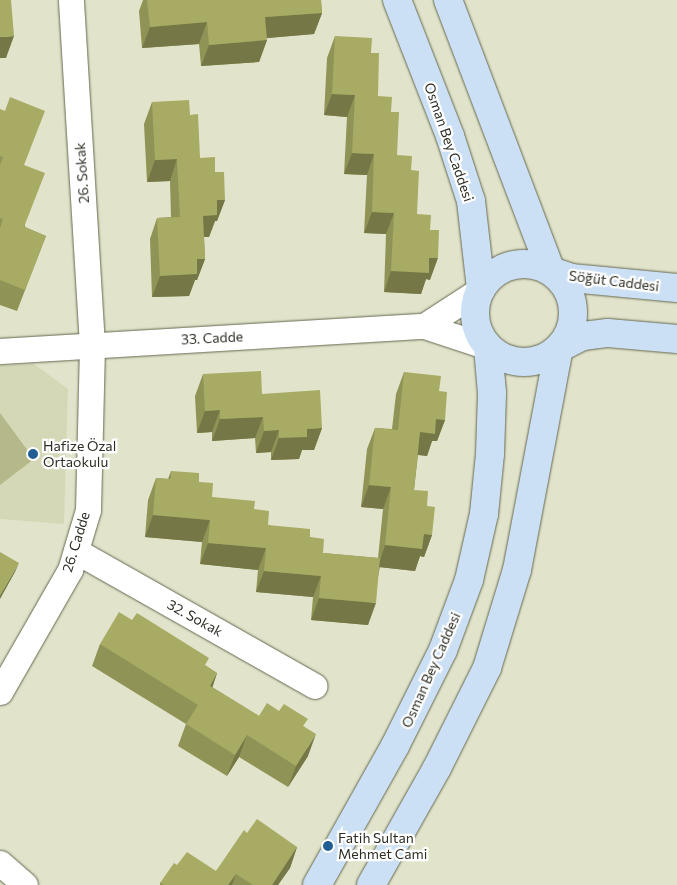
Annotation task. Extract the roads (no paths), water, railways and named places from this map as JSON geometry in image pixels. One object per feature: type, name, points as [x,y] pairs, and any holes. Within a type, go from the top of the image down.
[{"type":"main road","name":"Osman Bey Caddesi","points":[[397,0],[450,136],[471,201],[481,289]]},
{"type":"main road","points":[[372,885],[437,768],[487,668],[517,570],[559,348],[568,336],[573,308],[569,294],[551,272],[448,0]]},
{"type":"main road","points":[[551,272],[525,264],[512,265],[500,270],[481,289],[475,319],[488,347],[500,357],[515,362],[531,362],[546,357],[583,336],[608,333],[677,339]]},
{"type":"main road","name":"Söğüt Caddesi","points":[[551,272],[571,278],[677,288]]},
{"type":"main road","name":"Osman Bey Caddesi","points":[[317,885],[396,746],[443,650],[469,580],[484,514],[490,454],[492,393],[488,347]]},
{"type":"street","name":"26. Sokak","points":[[71,0],[92,346]]},
{"type":"street","name":"33. Cadde","points":[[424,326],[481,289]]},
{"type":"street","name":"33. Cadde","points":[[0,351],[424,326],[488,347]]},
{"type":"street","name":"26. Cadde","points":[[0,692],[46,616],[76,551],[88,510],[92,346]]},
{"type":"street","name":"32. Sokak","points":[[76,551],[315,686]]},
{"type":"street","points":[[0,863],[25,885]]},
{"type":"place","name":"Hafize Özal Ortaokulu","points":[[33,454]]},
{"type":"place","name":"Fatih Sultan Mehmet Cami","points":[[328,846]]}]
